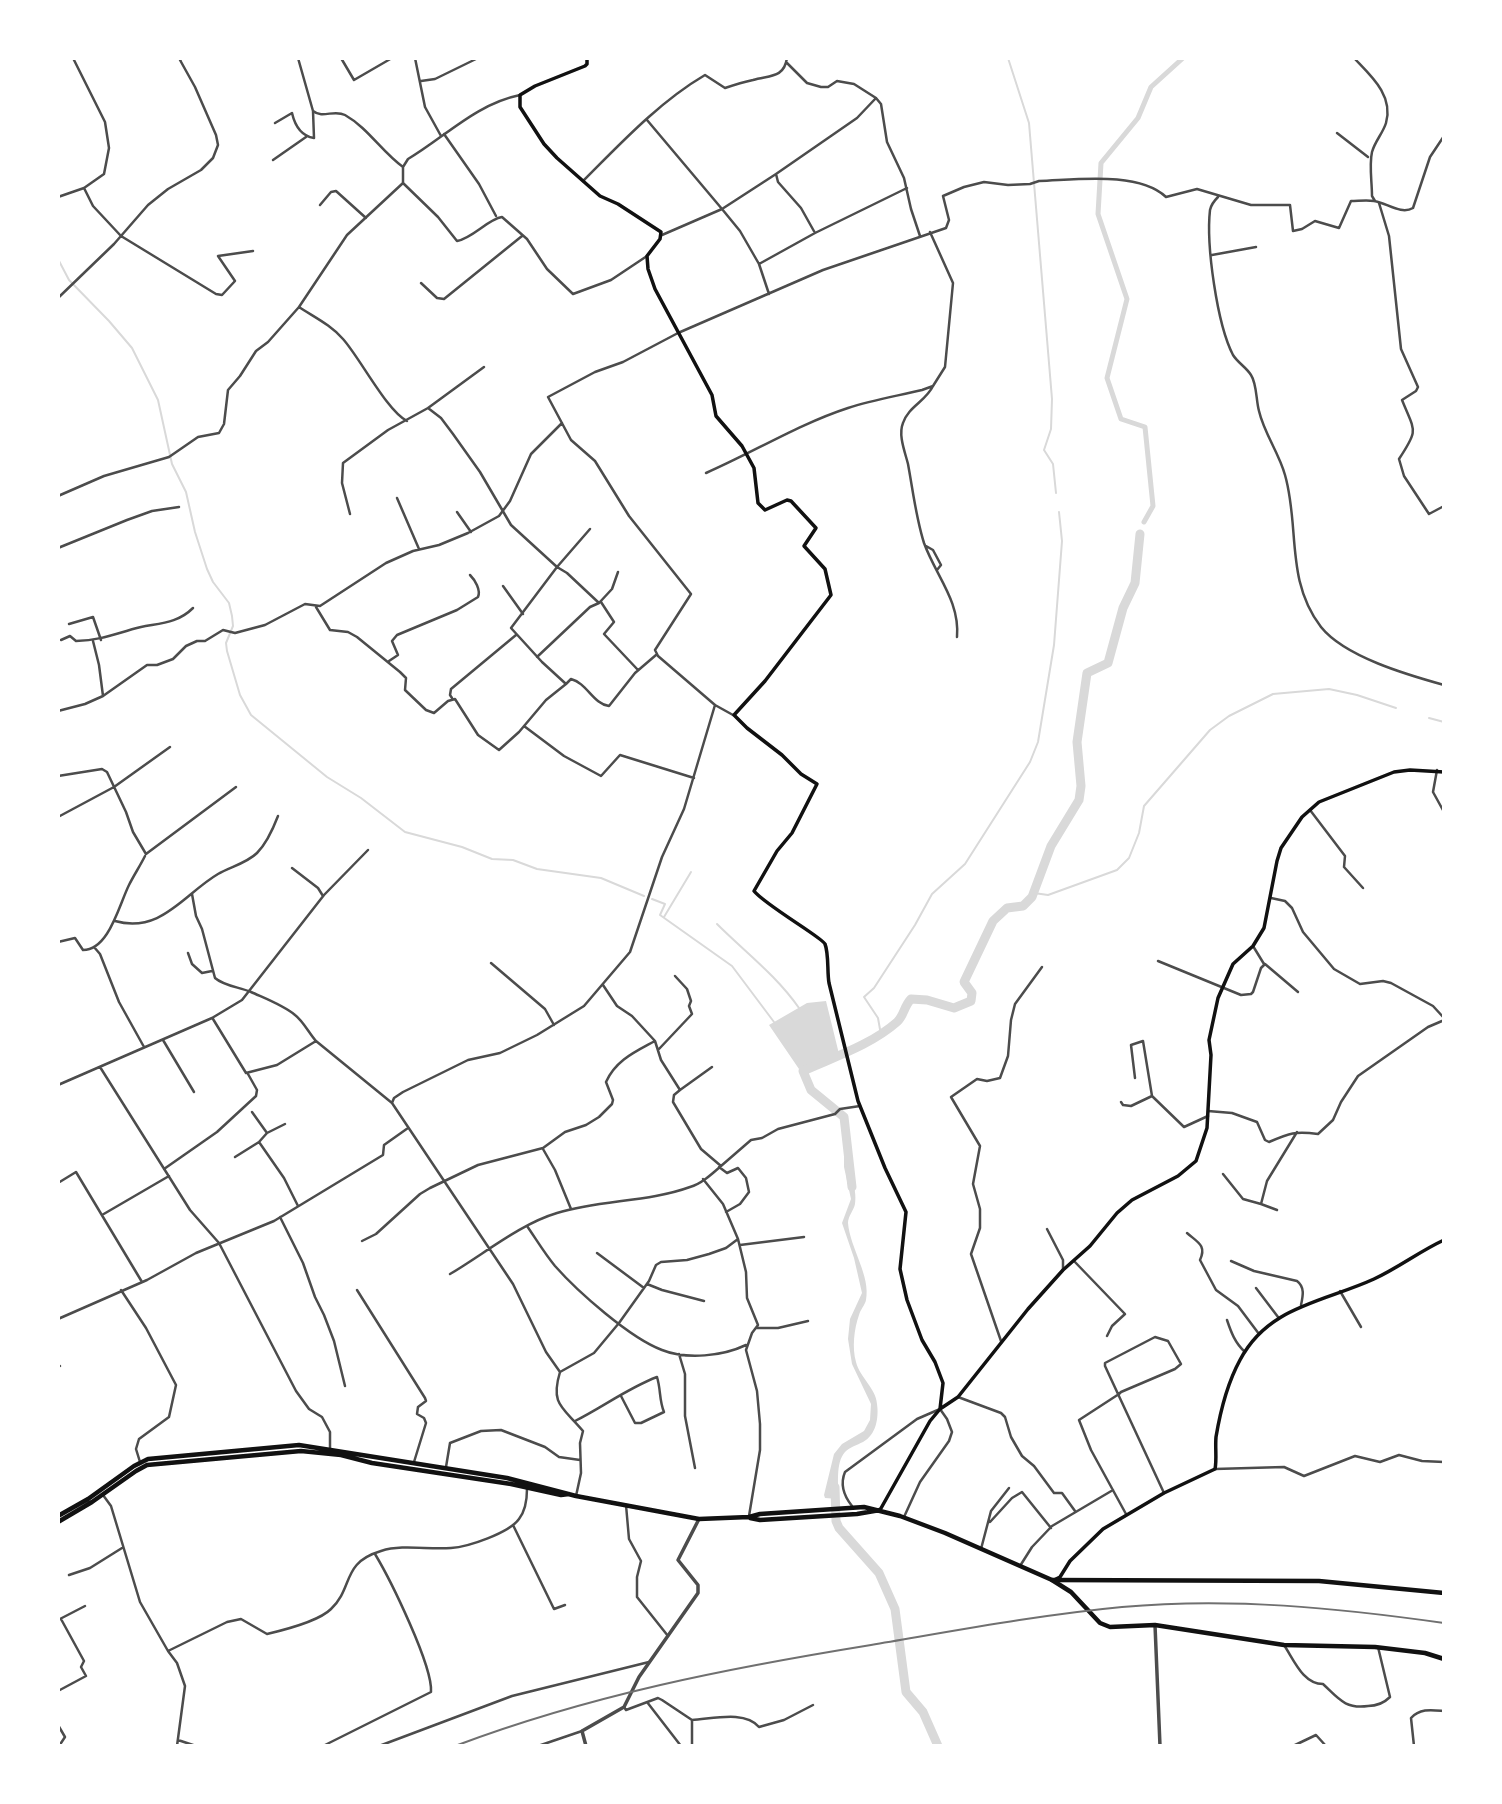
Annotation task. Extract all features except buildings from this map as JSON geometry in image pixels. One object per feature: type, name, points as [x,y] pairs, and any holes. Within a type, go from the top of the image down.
[{"type":"main road","points":[[587,58],[585,66],[535,86],[520,95],[520,107],[544,145],[600,197],[658,229],[662,235],[647,256],[655,289],[712,395],[716,416],[742,446],[754,468],[758,503],[765,510],[791,501],[814,525],[815,531],[804,546],[825,569],[831,595],[765,681],[734,715],[817,785],[792,833],[754,891],[780,913],[824,941],[828,976],[860,1106],[906,1212],[900,1269],[907,1300],[922,1340],[943,1383],[940,1409]]},
{"type":"main road","points":[[749,1517],[760,1520],[875,1513],[880,1510],[930,1421],[940,1409],[958,1397],[1063,1270],[1132,1200],[1190,1168],[1196,1161],[1204,1142],[1208,1114],[1211,1055],[1209,1040],[1223,987],[1233,964],[1253,946],[1264,928],[1272,879],[1281,848],[1310,809],[1335,794],[1394,772],[1444,772]]},
{"type":"main road","points":[[1052,1580],[1060,1577],[1070,1561],[1096,1535],[1126,1514],[1214,1469],[1216,1436],[1232,1381],[1245,1352],[1259,1334],[1278,1317],[1301,1305],[1373,1279],[1444,1240]]},
{"type":"main road","points":[[58,1516],[102,1493],[140,1462],[166,1456],[299,1445],[446,1467],[699,1519],[852,1508],[880,1510],[904,1517],[1052,1580],[1071,1592],[1100,1623],[1110,1627],[1155,1625],[1284,1645],[1378,1647],[1425,1653],[1444,1659]]},
{"type":"main road","points":[[58,1522],[136,1471],[153,1464],[302,1451],[527,1485]]},
{"type":"main road","points":[[1052,1580],[1319,1581],[1444,1593]]},
{"type":"street","points":[[58,197],[83,188],[104,174],[110,148],[105,122],[74,58]]},
{"type":"street","points":[[58,298],[121,236],[148,205],[168,189],[201,170],[216,151],[218,145],[213,126],[180,58]]},
{"type":"street","points":[[275,123],[292,113],[295,125],[306,137],[314,138],[313,111],[298,58]]},
{"type":"street","points":[[341,58],[355,79],[392,58]]},
{"type":"street","points":[[415,58],[425,107],[480,184],[496,216]]},
{"type":"street","points":[[421,81],[435,79],[478,58]]},
{"type":"street","points":[[787,58],[787,63],[807,83],[828,87],[842,81],[854,84],[876,98],[883,110],[887,142],[907,188],[920,236]]},
{"type":"street","points":[[1354,58],[1378,82],[1387,111],[1385,125],[1373,150],[1372,196],[1390,236],[1401,349],[1418,387],[1402,400],[1414,436],[1399,459],[1404,475],[1429,514],[1444,506]]},
{"type":"street","points":[[583,181],[647,120],[705,75],[725,88],[763,77],[771,78],[787,63]]},
{"type":"street","points":[[520,95],[490,105],[466,118],[408,159],[403,167],[403,183],[438,217],[457,241],[500,216],[531,244],[547,269],[573,294],[611,280],[647,256]]},
{"type":"street","points":[[662,235],[722,209],[857,118],[876,98]]},
{"type":"street","points":[[313,111],[321,116],[339,113],[345,115],[403,167]]},
{"type":"street","points":[[647,120],[740,231],[759,264],[769,294]]},
{"type":"street","points":[[1337,133],[1368,158]]},
{"type":"street","points":[[734,715],[729,715],[715,705],[657,654],[655,650],[691,594],[629,516],[595,461],[571,440],[548,397],[678,333],[823,270],[886,250],[930,232],[943,230],[949,220],[944,195],[964,187],[984,183],[1030,184],[1039,180],[1107,178],[1137,182],[1166,197],[1197,189],[1251,205],[1290,205],[1293,231],[1315,221],[1339,228],[1351,201],[1377,202],[1408,211],[1413,208],[1430,157],[1444,136]]},
{"type":"street","points":[[273,160],[306,137]]},
{"type":"street","points":[[776,174],[778,182],[801,208],[815,233]]},
{"type":"street","points":[[58,496],[104,476],[171,456],[192,440],[219,433],[225,418],[228,390],[256,351],[300,308],[347,235],[403,183]]},
{"type":"street","points":[[83,188],[93,206],[121,236],[222,295],[234,281],[218,256],[253,251]]},
{"type":"street","points":[[759,264],[907,188]]},
{"type":"street","points":[[320,205],[331,192],[336,191],[366,218]]},
{"type":"street","points":[[1218,197],[1210,207],[1210,261],[1218,307],[1233,354],[1252,378],[1259,415],[1285,474],[1294,522],[1297,578],[1307,604],[1326,632],[1348,649],[1395,669],[1444,685]]},
{"type":"street","points":[[930,232],[953,283],[944,367],[929,393],[906,414],[901,431],[919,525],[936,570],[953,600],[958,622],[957,637]]},
{"type":"street","points":[[421,283],[437,298],[444,299],[522,236]]},
{"type":"street","points":[[1211,255],[1256,247]]},
{"type":"street","points":[[300,308],[327,325],[344,340],[394,408],[407,421]]},
{"type":"street","points":[[350,514],[342,483],[341,469],[344,463],[388,430],[428,408],[484,368]]},
{"type":"street","points":[[706,473],[848,408],[933,386]]},
{"type":"street","points":[[428,408],[442,418],[508,521],[520,535],[600,602],[614,622],[604,634],[638,670]]},
{"type":"street","points":[[316,607],[386,563],[471,532],[499,516],[531,454],[562,423]]},
{"type":"street","points":[[397,498],[419,549]]},
{"type":"street","points":[[58,548],[127,520],[179,507]]},
{"type":"street","points":[[457,512],[471,532]]},
{"type":"street","points":[[566,684],[511,628],[590,529]]},
{"type":"street","points":[[537,657],[590,607],[600,602],[611,589],[618,572]]},
{"type":"street","points":[[389,661],[398,655],[392,641],[397,635],[457,610],[478,597],[477,587],[470,575]]},
{"type":"street","points":[[503,586],[523,614]]},
{"type":"street","points":[[58,711],[103,696],[147,665],[158,665],[173,659],[186,646],[205,641],[220,631],[232,633],[270,624],[309,603],[316,607],[330,630],[348,632],[358,637],[389,661],[406,678],[405,690],[432,713],[452,698]]},
{"type":"street","points":[[61,640],[70,636],[76,641],[100,640],[141,627],[172,622],[193,608]]},
{"type":"street","points":[[69,624],[93,617],[100,640]]},
{"type":"street","points":[[517,634],[452,689],[450,695],[478,735],[499,750],[546,700],[571,679],[577,680],[600,703],[609,706],[638,670],[657,654]]},
{"type":"street","points":[[93,641],[103,696]]},
{"type":"street","points":[[392,1103],[397,1095],[468,1060],[500,1053],[584,1006],[630,952],[662,857],[684,809],[715,705]]},
{"type":"street","points":[[524,726],[561,754],[601,776],[620,755],[694,778]]},
{"type":"street","points":[[58,817],[114,787],[170,747]]},
{"type":"street","points":[[58,776],[102,769],[107,772],[133,832],[146,854]]},
{"type":"street","points":[[1437,770],[1433,792],[1444,812]]},
{"type":"street","points":[[58,942],[71,937],[75,938],[83,950],[94,947],[115,921],[130,883],[146,854],[236,787]]},
{"type":"street","points":[[1310,809],[1345,856],[1343,867],[1363,888]]},
{"type":"street","points":[[115,921],[135,924],[177,908],[218,874],[257,853],[268,838],[278,816]]},
{"type":"street","points":[[58,1085],[212,1018],[242,1000],[323,896],[368,850]]},
{"type":"street","points":[[292,868],[318,888],[323,896]]},
{"type":"street","points":[[192,894],[195,916],[202,929],[212,971],[220,982],[249,991],[295,1015],[316,1041],[392,1103],[513,1284],[546,1352],[560,1373]]},
{"type":"street","points":[[1135,1078],[1131,1045],[1143,1041],[1152,1096],[1184,1127],[1208,1114],[1232,1113],[1257,1122],[1265,1140],[1269,1142],[1297,1132],[1320,1132],[1333,1121],[1341,1102],[1358,1076],[1443,1019],[1433,1006],[1391,983],[1383,981],[1360,984],[1334,969],[1303,932],[1292,908],[1284,901],[1271,898]]},
{"type":"street","points":[[1253,946],[1264,964],[1297,992]]},
{"type":"street","points":[[94,947],[100,954],[119,1002],[144,1048]]},
{"type":"street","points":[[188,953],[192,964],[202,973],[212,971]]},
{"type":"street","points":[[1158,961],[1223,987],[1236,995],[1251,994],[1264,964]]},
{"type":"street","points":[[491,963],[545,1009],[554,1025]]},
{"type":"street","points":[[1002,1344],[971,1254],[980,1228],[980,1209],[973,1184],[980,1146],[951,1097],[977,1079],[988,1081],[1000,1078],[1008,1056],[1014,1003],[1042,967]]},
{"type":"street","points":[[659,1049],[692,1014],[689,1006],[690,995],[675,976]]},
{"type":"street","points":[[603,985],[617,1006],[632,1016],[655,1041],[661,1060],[680,1090]]},
{"type":"street","points":[[164,1170],[217,1132],[256,1096],[257,1090],[248,1074],[212,1018]]},
{"type":"street","points":[[163,1040],[194,1092]]},
{"type":"street","points":[[248,1074],[277,1065],[316,1041]]},
{"type":"street","points":[[362,1241],[383,1228],[420,1194],[443,1181],[485,1163],[543,1148],[565,1132],[586,1125],[607,1111],[613,1100],[606,1082],[617,1064],[655,1041]]},
{"type":"street","points":[[100,1067],[190,1210],[219,1243],[296,1391],[309,1409],[322,1417],[330,1432],[330,1449]]},
{"type":"street","points":[[712,1067],[674,1095],[673,1102],[701,1149],[727,1173],[738,1168],[746,1178],[749,1192],[740,1204],[726,1212]]},
{"type":"street","points":[[1121,1102],[1130,1106],[1152,1096]]},
{"type":"street","points":[[450,1274],[549,1215],[690,1187],[720,1167],[751,1140],[762,1138],[778,1129],[860,1106]]},
{"type":"street","points":[[252,1112],[267,1133]]},
{"type":"street","points":[[235,1157],[260,1142],[267,1133],[285,1124]]},
{"type":"street","points":[[58,1319],[280,1217],[383,1155],[384,1145],[409,1128]]},
{"type":"street","points":[[1261,1204],[1267,1181],[1297,1132]]},
{"type":"street","points":[[260,1142],[299,1206]]},
{"type":"street","points":[[543,1148],[571,1209]]},
{"type":"street","points":[[58,1183],[76,1172],[142,1282]]},
{"type":"street","points":[[1223,1174],[1243,1199],[1278,1210]]},
{"type":"street","points":[[102,1215],[169,1176]]},
{"type":"street","points":[[703,1180],[726,1212],[738,1239],[746,1272],[746,1294],[756,1317],[757,1328]]},
{"type":"street","points":[[280,1217],[306,1269],[324,1315],[334,1341],[345,1386]]},
{"type":"street","points":[[527,1226],[555,1266],[619,1323],[651,1345],[664,1352],[722,1355],[746,1345]]},
{"type":"street","points":[[1047,1229],[1063,1260],[1063,1270]]},
{"type":"street","points":[[1187,1233],[1202,1245],[1200,1260],[1213,1285],[1222,1296],[1238,1306],[1259,1334]]},
{"type":"street","points":[[740,1245],[804,1237]]},
{"type":"street","points":[[573,1495],[581,1473],[583,1430],[556,1401],[555,1393],[560,1373],[594,1353],[647,1284],[656,1265],[709,1254],[726,1248],[738,1239]]},
{"type":"street","points":[[597,1253],[644,1288]]},
{"type":"street","points":[[1074,1261],[1125,1314],[1112,1326],[1107,1336]]},
{"type":"street","points":[[1231,1261],[1255,1271],[1302,1284],[1301,1305]]},
{"type":"street","points":[[647,1284],[704,1301]]},
{"type":"street","points":[[1256,1288],[1278,1317]]},
{"type":"street","points":[[121,1290],[146,1328],[176,1385],[169,1417],[139,1439],[136,1445],[140,1462]]},
{"type":"street","points":[[357,1290],[426,1401],[418,1407],[417,1414],[424,1418],[426,1423],[414,1462]]},
{"type":"street","points":[[1340,1291],[1361,1327]]},
{"type":"street","points":[[1227,1320],[1238,1346],[1245,1352]]},
{"type":"street","points":[[749,1517],[760,1450],[760,1424],[757,1391],[746,1345],[757,1328],[778,1328],[808,1321]]},
{"type":"street","points":[[1126,1514],[1091,1450],[1079,1420],[1119,1394],[1181,1364],[1168,1341],[1155,1336],[1105,1363],[1119,1394],[1132,1426],[1164,1493]]},
{"type":"street","points":[[679,1354],[685,1374],[685,1416],[695,1468]]},
{"type":"street","points":[[575,1421],[634,1386],[657,1377],[661,1392],[659,1399],[664,1412],[635,1423],[621,1396]]},
{"type":"street","points":[[958,1397],[1005,1417],[1011,1437],[1022,1456],[1034,1466],[1054,1493],[1062,1493],[1075,1511]]},
{"type":"street","points":[[852,1508],[845,1496],[842,1479],[845,1472],[917,1419],[940,1409],[952,1432],[949,1441],[920,1482],[904,1517]]},
{"type":"street","points":[[446,1467],[450,1443],[481,1431],[501,1430],[545,1447],[558,1457],[580,1460]]},
{"type":"street","points":[[1214,1469],[1284,1467],[1304,1476],[1355,1456],[1380,1462],[1399,1455],[1422,1461],[1444,1462]]},
{"type":"street","points":[[168,1651],[227,1622],[241,1619],[267,1634],[319,1618],[334,1606],[355,1565],[375,1554],[395,1549],[456,1548],[513,1525],[526,1507],[527,1485]]},
{"type":"street","points":[[981,1549],[991,1511],[1009,1488]]},
{"type":"street","points":[[1020,1566],[1032,1547],[1051,1528],[1113,1490]]},
{"type":"street","points":[[990,1522],[1012,1497],[1022,1492],[1051,1528]]},
{"type":"street","points":[[102,1493],[111,1506],[122,1548],[145,1614],[177,1663],[186,1686],[177,1746]]},
{"type":"street","points":[[626,1505],[629,1539],[641,1561],[636,1577],[637,1597],[668,1636]]},
{"type":"street","points":[[538,1746],[582,1731],[624,1707],[639,1677],[698,1593],[698,1586],[678,1560],[699,1519]]},
{"type":"street","points":[[513,1525],[552,1607],[556,1609],[565,1605]]},
{"type":"street","points":[[69,1575],[90,1568],[122,1548]]},
{"type":"street","points":[[323,1746],[431,1692],[431,1681],[414,1633],[375,1554]]},
{"type":"street","points":[[58,1691],[86,1676],[81,1667],[84,1661],[59,1619],[85,1606]]},
{"type":"street","points":[[1155,1625],[1160,1746]]},
{"type":"street","points":[[1284,1645],[1307,1679],[1323,1684],[1350,1707],[1376,1706],[1390,1697],[1378,1647]]},
{"type":"street","points":[[379,1746],[512,1696],[649,1662]]},
{"type":"street","points":[[624,1707],[626,1710],[658,1698],[692,1720],[745,1717],[759,1727],[784,1720],[813,1705]]},
{"type":"street","points":[[647,1702],[681,1746]]},
{"type":"street","points":[[1414,1746],[1413,1715],[1423,1710],[1444,1711]]},
{"type":"street","points":[[692,1720],[692,1746]]},
{"type":"street","points":[[58,1725],[65,1737],[59,1746]]},
{"type":"street","points":[[582,1731],[586,1746]]},
{"type":"street","points":[[1293,1746],[1317,1735],[1326,1746]]},
{"type":"street","points":[[178,1740],[196,1746]]},
{"type":"shaded area","points":[[826,1001],[839,1054],[799,1069],[769,1025],[807,1003]]},
{"type":"shaded area","points":[[851,1151],[850,1165],[856,1198],[848,1223],[867,1291],[856,1326],[854,1351],[858,1368],[876,1398],[877,1415],[876,1426],[871,1435],[847,1450],[842,1457],[838,1499],[825,1498],[824,1495],[834,1454],[842,1444],[864,1431],[870,1420],[871,1404],[852,1364],[848,1339],[850,1319],[862,1293],[842,1223],[851,1199],[844,1154]]},
{"type":"waterway","points":[[1008,58],[1029,123],[1052,399],[1051,429],[1044,450],[1053,464],[1056,493]]},
{"type":"waterway","points":[[1144,522],[1153,506],[1145,427],[1121,419],[1107,378],[1127,299],[1098,214],[1101,163],[1138,118],[1151,87],[1183,58]]},
{"type":"waterway","points":[[58,259],[69,280],[132,348],[158,400],[172,464],[186,492],[207,569],[229,603],[233,626],[226,643],[227,651],[240,695],[251,715],[327,777],[361,798],[405,832],[462,847],[492,859],[513,860],[537,869],[601,878],[644,896]]},
{"type":"waterway","points":[[881,1035],[878,1018],[864,997],[874,988],[932,894],[965,864],[1030,762],[1038,742],[1054,645],[1062,541],[1059,512]]},
{"type":"waterway","points":[[852,1187],[844,1117],[811,1090],[803,1071],[852,1050],[887,1030],[899,1020],[911,999],[927,1000],[954,1008],[971,1001],[972,993],[964,982],[993,921],[1007,908],[1023,906],[1032,897],[1051,846],[1079,800],[1081,786],[1077,742],[1087,673],[1108,663],[1123,608],[1135,583],[1140,534]]},
{"type":"waterway","points":[[1034,893],[1048,895],[1117,870],[1129,858],[1139,833],[1144,806],[1210,730],[1229,716],[1273,694],[1329,689],[1396,708]]},
{"type":"waterway","points":[[1429,718],[1444,722]]},
{"type":"waterway","points":[[664,917],[691,872]]},
{"type":"waterway","points":[[652,899],[665,904],[660,915],[732,966],[774,1022]]},
{"type":"waterway","points":[[717,924],[770,974],[799,1008]]},
{"type":"waterway","points":[[835,1487],[836,1521],[839,1528],[879,1573],[895,1609],[906,1692],[923,1712],[938,1746]]},
{"type":"railway","points":[[455,1746],[557,1712],[660,1685],[818,1654],[1091,1610],[1162,1604],[1243,1604],[1324,1609],[1444,1623]]}]
